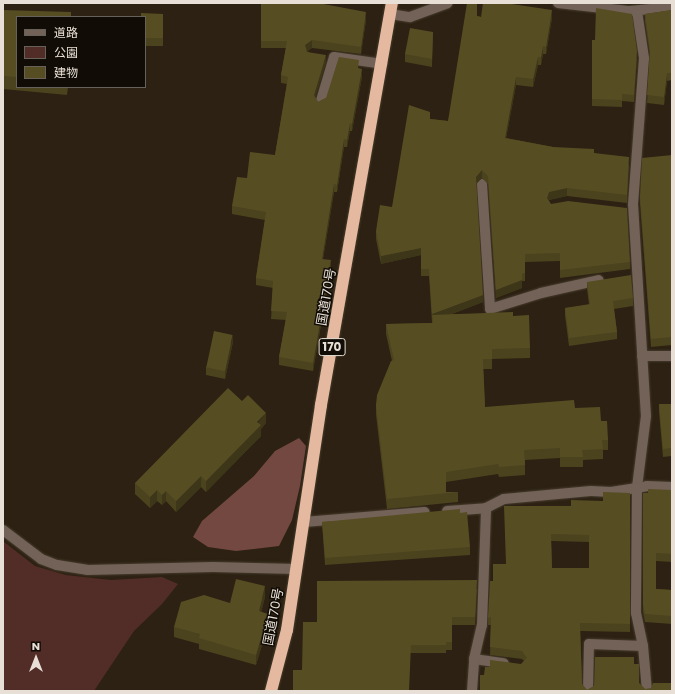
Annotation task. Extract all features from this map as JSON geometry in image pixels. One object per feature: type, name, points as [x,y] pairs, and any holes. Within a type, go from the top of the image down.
[{"type":"highway","name":"国道170号","points":[[271,691],[287,630],[321,405],[383,64],[391,8]]},
{"type":"street","points":[[391,8],[410,17],[448,3]]},
{"type":"street","points":[[558,3],[637,11],[667,6]]},
{"type":"street","points":[[637,11],[644,58],[630,210],[633,276],[642,356],[646,416],[637,487],[636,613],[643,646],[647,691]]},
{"type":"street","points":[[320,104],[330,57],[383,64]]},
{"type":"street","points":[[482,184],[490,309],[555,290],[609,279]]},
{"type":"street","points":[[642,356],[672,356]]},
{"type":"street","points":[[304,522],[486,508],[504,499],[591,491],[611,492],[637,487],[672,486]]},
{"type":"street","points":[[472,691],[474,659],[482,625],[486,508]]},
{"type":"street","points":[[3,530],[42,559],[57,565],[87,570],[213,567],[296,569]]},
{"type":"street","points":[[588,691],[589,644],[643,646]]},
{"type":"street","points":[[474,659],[513,664]]},
{"type":"green space","points":[[3,541],[35,566],[66,575],[111,580],[162,577],[178,584],[162,604],[134,631],[94,691],[3,691]]},
{"type":"shaded area","points":[[299,438],[306,446],[300,486],[292,520],[279,546],[236,551],[208,547],[193,537],[202,521],[254,476],[275,451]]},
{"type":"building","points":[[261,3],[318,3],[366,12],[361,47],[312,40],[305,45],[307,52],[326,55],[314,95],[318,102],[326,98],[339,57],[359,60],[358,68],[362,69],[352,124],[350,123],[347,140],[344,139],[337,185],[334,184],[322,259],[331,260],[313,363],[279,357],[287,312],[271,311],[273,281],[256,278],[266,212],[232,206],[237,177],[247,178],[250,152],[275,155],[288,77],[281,75],[287,41],[261,41]]},
{"type":"building","points":[[467,3],[477,3],[477,16],[481,17],[483,3],[505,3],[552,10],[546,47],[543,46],[541,57],[538,57],[533,79],[516,77],[505,138],[553,147],[594,149],[594,153],[629,157],[627,195],[567,188],[549,192],[547,198],[551,204],[568,201],[627,208],[630,262],[560,270],[560,253],[525,254],[525,273],[522,273],[522,280],[496,290],[488,176],[482,170],[476,177],[483,295],[432,314],[429,269],[421,269],[421,248],[381,256],[376,231],[380,205],[392,207],[409,105],[430,112],[430,119],[448,121]]},
{"type":"building","points":[[596,8],[632,14],[637,51],[634,95],[622,94],[622,100],[592,99],[592,40],[595,40]]},
{"type":"building","points":[[3,10],[71,12],[71,16],[16,16],[16,77],[3,76]]},
{"type":"building","points":[[672,10],[672,73],[667,73],[664,97],[647,95],[650,50],[645,14]]},
{"type":"building","points":[[141,13],[163,14],[163,38],[146,38],[146,16],[141,16]]},
{"type":"building","points":[[410,28],[433,32],[432,59],[405,54]]},
{"type":"building","points":[[672,155],[672,337],[651,339],[640,196],[642,158]]},
{"type":"building","points":[[631,275],[633,298],[613,301],[617,332],[569,338],[565,308],[590,304],[587,282]]},
{"type":"building","points":[[513,312],[513,316],[529,315],[530,348],[492,349],[492,359],[483,359],[485,407],[574,400],[575,408],[600,407],[601,421],[607,421],[608,440],[602,440],[603,449],[582,450],[583,457],[560,457],[560,448],[524,450],[525,465],[499,467],[498,464],[446,472],[446,492],[458,492],[387,499],[376,405],[377,395],[391,361],[394,360],[386,324],[433,323],[432,315]]},
{"type":"building","points":[[214,331],[233,335],[225,371],[206,367]]},
{"type":"building","points":[[228,388],[242,401],[248,395],[266,413],[257,422],[261,425],[206,481],[201,476],[176,501],[166,491],[162,495],[157,490],[150,497],[135,483]]},
{"type":"building","points":[[659,404],[672,404],[672,448],[663,449]]},
{"type":"building","points":[[648,489],[672,490],[672,554],[656,553],[656,589],[672,590],[672,616],[645,614],[643,604],[643,493],[648,493]]},
{"type":"building","points":[[603,492],[630,493],[630,624],[580,623],[582,684],[587,690],[594,686],[595,657],[634,657],[634,664],[639,664],[639,683],[645,689],[651,688],[653,683],[672,683],[672,691],[480,691],[480,675],[484,675],[485,667],[490,667],[490,660],[521,664],[527,658],[522,651],[490,647],[491,617],[488,618],[490,581],[493,581],[493,564],[506,564],[504,506],[571,506],[571,500],[603,501]],"holes":[[[551,534],[589,535],[589,568],[552,568]]]},
{"type":"building","points":[[460,509],[460,513],[467,512],[470,547],[325,558],[322,522]]},
{"type":"building","points":[[236,579],[265,586],[259,611],[268,614],[256,655],[199,638],[200,634],[174,627],[181,602],[204,595],[230,603]]},
{"type":"building","points":[[477,580],[475,617],[452,617],[452,642],[446,642],[446,645],[411,645],[409,691],[293,691],[293,670],[302,670],[303,622],[317,622],[317,581]]}]
